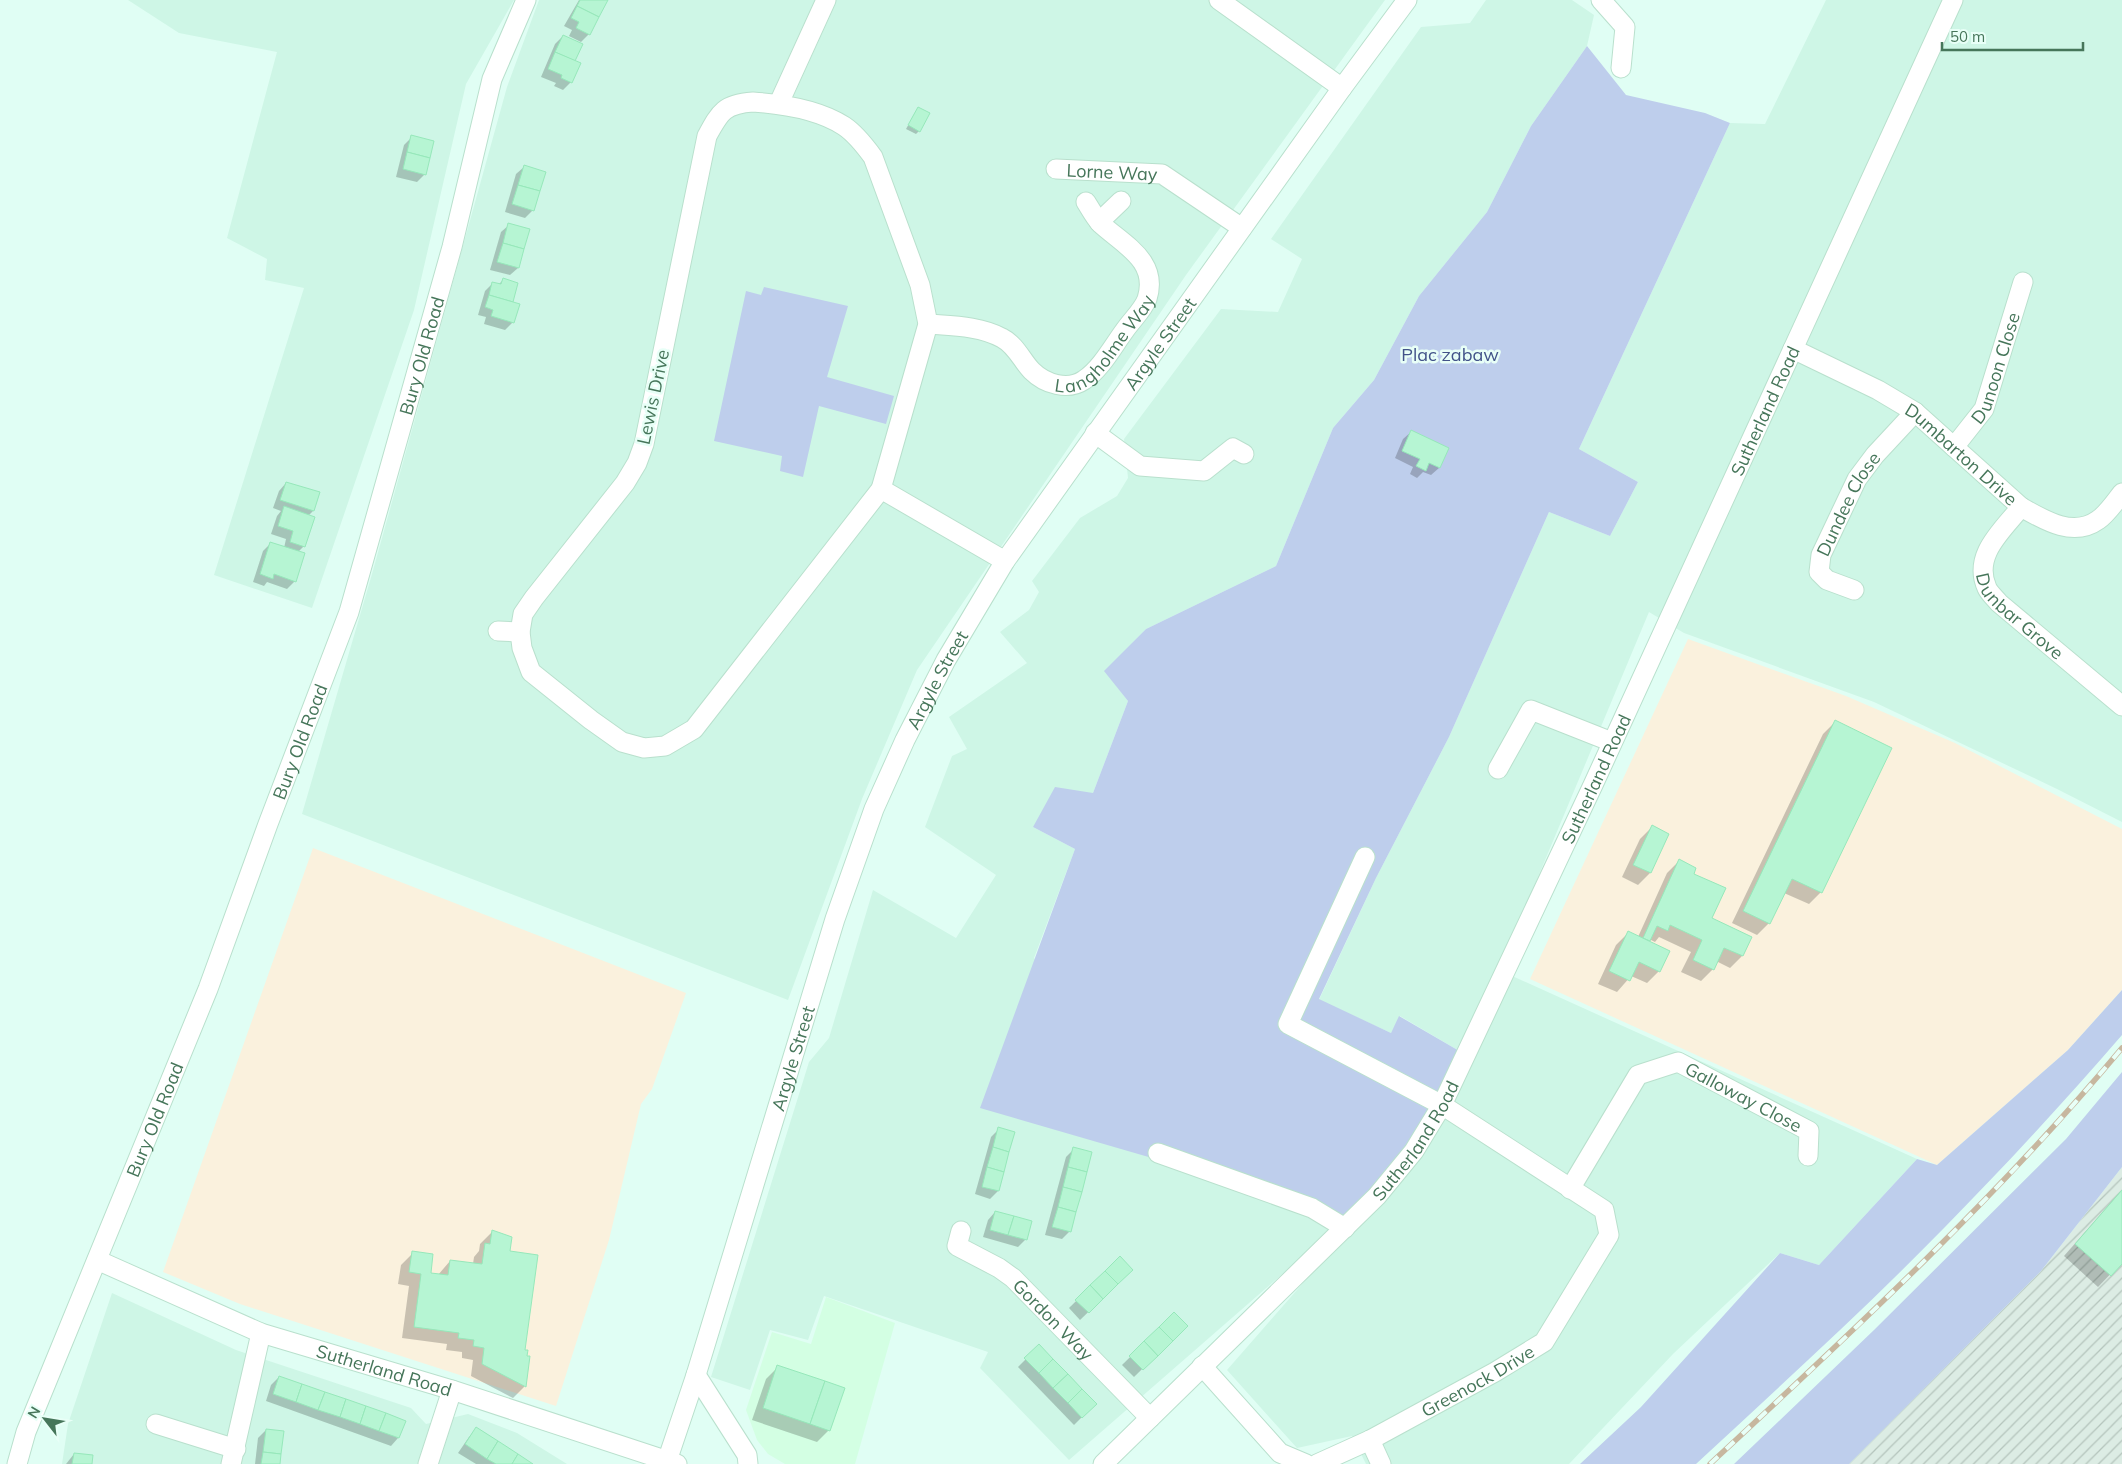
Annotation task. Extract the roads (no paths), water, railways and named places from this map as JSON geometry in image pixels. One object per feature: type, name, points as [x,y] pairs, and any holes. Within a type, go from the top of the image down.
[{"type":"street","name":"Bury Old Road","points":[[17,1464],[26,1432],[208,989],[268,824],[349,612],[452,247],[492,79],[526,0]]},
{"type":"street","points":[[779,103],[826,0]]},
{"type":"street","points":[[1219,0],[1342,88]]},
{"type":"street","name":"Argyle Street","points":[[672,1462],[696,1375],[832,929],[874,809],[905,740],[946,660],[1005,561],[1342,88],[1407,0]]},
{"type":"street","points":[[1601,0],[1626,27],[1621,68]]},
{"type":"street","name":"Sutherland Road","points":[[1103,1464],[1377,1196],[1414,1151],[1442,1105],[1793,350],[1952,0]]},
{"type":"street","name":"Lewis Drive","points":[[734,103],[779,103],[824,116],[844,126],[861,142],[873,157],[920,286],[928,324],[882,489],[694,729],[665,746],[644,748],[622,742],[531,672],[522,648],[520,632],[523,614],[625,483],[637,464],[644,444],[707,136],[718,115],[734,103]]},
{"type":"street","name":"Lorne Way","points":[[1056,169],[1162,174],[1242,228]]},
{"type":"street","points":[[1099,222],[1120,201]]},
{"type":"street","name":"Langholme Way","points":[[928,324],[985,330],[1004,338],[1012,345],[1032,371],[1046,382],[1058,386],[1084,380],[1101,364],[1146,300],[1149,282],[1143,262],[1099,222],[1086,202]]},
{"type":"street","name":"Dunoon Close","points":[[1954,446],[1984,409],[2023,282]]},
{"type":"street","name":"Dumbarton Drive","points":[[1793,350],[1878,390],[1915,412],[2021,507],[2066,528],[2083,526],[2098,520],[2122,493]]},
{"type":"street","name":"Dundee Close","points":[[1854,590],[1827,580],[1819,572],[1822,555],[1857,479],[1875,455],[1915,412]]},
{"type":"street","points":[[1095,433],[1140,466],[1204,471],[1233,448],[1244,454]]},
{"type":"street","points":[[882,489],[1005,561]]},
{"type":"street","name":"Dunbar Grove","points":[[2021,507],[1991,544],[1984,558],[1983,574],[1987,589],[1999,603],[2122,706]]},
{"type":"street","points":[[498,631],[520,632]]},
{"type":"street","points":[[1498,769],[1531,710],[1612,742]]},
{"type":"street","name":"Greenock Drive","points":[[1317,1464],[1370,1440],[1495,1372],[1544,1342],[1609,1235],[1604,1210],[1442,1105],[1288,1024],[1365,857]]},
{"type":"street","name":"Galloway Close","points":[[1570,1189],[1638,1074],[1678,1062],[1808,1130],[1808,1156]]},
{"type":"street","points":[[1158,1153],[1312,1208],[1345,1228]]},
{"type":"street","name":"Gordon Way","points":[[961,1231],[957,1246],[999,1268],[1013,1278],[1150,1418]]},
{"type":"street","name":"Sutherland Road","points":[[97,1260],[261,1333],[452,1390],[639,1458],[672,1462]]},
{"type":"street","points":[[156,1424],[233,1456],[261,1333]]},
{"type":"street","points":[[1202,1366],[1280,1453],[1306,1464]]},
{"type":"street","points":[[696,1375],[747,1455],[748,1464]]},
{"type":"street","points":[[428,1464],[452,1390]]},
{"type":"street","points":[[1370,1440],[1381,1464]]},
{"type":"railway","points":[[1710,1464],[1923,1262],[2025,1158],[2122,1048]]},
{"type":"park label","name":"Plac zabaw","points":[[1450,354]]}]
